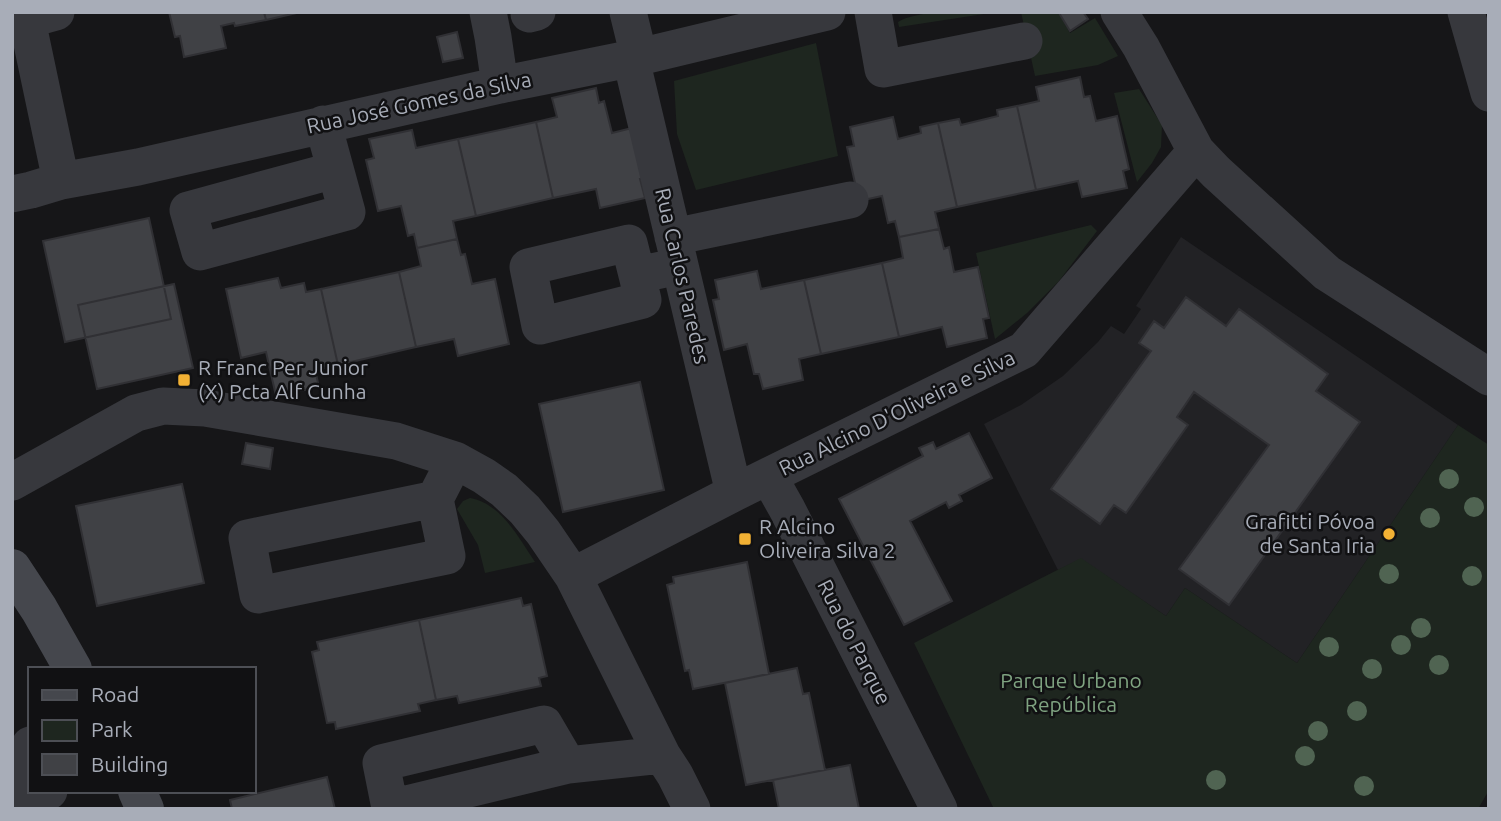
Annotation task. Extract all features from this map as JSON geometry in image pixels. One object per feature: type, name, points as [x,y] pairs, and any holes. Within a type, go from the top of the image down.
[{"type":"street","points":[[56,12],[27,20],[61,181]]},
{"type":"street","points":[[488,12],[500,85]]},
{"type":"street","name":"Rua Carlos Paredes","points":[[628,12],[635,58],[676,252],[734,493]]},
{"type":"street","name":"Rua José Gomes da Silva","points":[[12,194],[500,85],[635,58],[827,12]]},
{"type":"street","points":[[873,12],[883,69],[1024,41]]},
{"type":"street","points":[[1119,12],[1142,47],[1196,151],[1216,172],[1327,272],[1489,377]]},
{"type":"street","points":[[1466,12],[1489,93]]},
{"type":"street","points":[[323,124],[335,170]]},
{"type":"street","name":"Rua Alcino D'Oliveira e Silva","points":[[573,576],[1024,350],[1196,151]]},
{"type":"street","points":[[637,275],[676,252],[850,200]]},
{"type":"street","points":[[12,482],[136,413],[163,407],[193,406],[396,441],[455,460],[504,490],[525,510],[573,576],[662,755],[692,809]]},
{"type":"street","points":[[435,499],[247,538],[258,595],[447,556],[435,499],[455,460]]},
{"type":"street","name":"Rua do Parque","points":[[769,477],[939,809]]},
{"type":"street","points":[[12,568],[39,609],[71,667]]},
{"type":"street","points":[[12,784],[28,749]]},
{"type":"street","points":[[568,765],[662,755]]},
{"type":"street","points":[[12,801],[42,793]]},
{"type":"street","points":[[138,793],[145,809]]},
{"type":"shaded area","points":[[1181,237],[1458,425],[1297,663],[1185,588],[1166,616],[1081,559],[1058,570],[984,424],[1021,405],[1063,376],[1111,326],[1124,334],[1141,309],[1136,306]]},
{"type":"green space","points":[[931,12],[997,12],[899,27],[898,22],[902,20]]},
{"type":"green space","points":[[1021,12],[1058,12],[1070,33],[1095,18],[1118,56],[1098,65],[1035,76]]},
{"type":"green space","points":[[816,43],[838,156],[696,190],[677,134],[674,81]]},
{"type":"green space","points":[[1139,89],[1162,125],[1161,147],[1137,182],[1114,93]]},
{"type":"green space","points":[[1091,225],[1097,231],[1059,281],[1027,313],[995,339],[976,253]]},
{"type":"green space","name":"Parque Urbano República","points":[[1458,425],[1489,445],[1489,790],[1478,809],[994,809],[914,643],[1081,558],[1166,616],[1185,588],[1297,663]]},
{"type":"green space","points":[[470,498],[481,501],[500,514],[535,562],[485,573],[478,545],[457,509],[463,501]]},
{"type":"building","points":[[169,12],[264,12],[266,20],[221,26],[226,48],[184,57],[180,36],[175,37]]},
{"type":"building","points":[[264,12],[301,12],[266,20]]},
{"type":"building","points":[[1083,12],[1088,19],[1070,31],[1059,13]]},
{"type":"building","points":[[457,32],[463,58],[443,62],[437,37]]},
{"type":"building","points":[[1080,77],[1084,97],[1090,96],[1096,121],[1117,116],[1129,169],[1123,171],[1127,188],[1082,197],[1078,181],[1036,190],[1017,106],[1039,101],[1036,87]]},
{"type":"building","points":[[596,88],[599,103],[604,101],[612,133],[632,128],[644,178],[640,179],[645,198],[600,208],[596,189],[553,198],[536,122],[557,117],[552,98]]},
{"type":"building","points":[[1017,106],[1036,190],[957,207],[938,123],[959,119],[961,125],[998,116],[997,110]]},
{"type":"building","points":[[893,117],[898,139],[921,133],[920,127],[938,123],[957,207],[935,212],[939,229],[899,237],[895,221],[888,223],[882,196],[859,201],[847,147],[854,146],[850,127]]},
{"type":"building","points":[[536,122],[553,198],[476,216],[458,139]]},
{"type":"building","points":[[412,130],[416,148],[458,139],[476,216],[453,221],[457,239],[417,248],[414,234],[408,236],[401,206],[378,211],[366,160],[374,158],[369,139]]},
{"type":"building","points":[[149,218],[171,319],[65,342],[43,241]]},
{"type":"building","points":[[939,229],[944,249],[949,247],[954,272],[978,267],[989,318],[983,319],[987,338],[947,347],[942,327],[899,337],[882,263],[903,258],[899,237]]},
{"type":"building","points":[[457,239],[461,255],[465,254],[472,284],[495,279],[509,344],[458,356],[454,339],[416,347],[399,272],[421,266],[417,248]]},
{"type":"building","points":[[882,263],[899,337],[821,354],[804,280]]},
{"type":"building","points":[[757,271],[761,289],[804,280],[821,354],[799,359],[803,380],[763,389],[759,374],[754,374],[747,344],[724,350],[713,300],[719,299],[715,280]]},
{"type":"building","points":[[399,272],[416,347],[338,365],[321,289]]},
{"type":"building","points":[[278,278],[281,288],[304,283],[306,292],[321,289],[338,365],[315,370],[319,387],[276,396],[266,352],[241,358],[226,289]]},
{"type":"building","points":[[174,284],[193,368],[97,389],[78,305]]},
{"type":"building","points":[[1186,297],[1226,326],[1239,309],[1328,374],[1316,391],[1360,422],[1229,605],[1179,569],[1269,445],[1194,392],[1177,417],[1188,425],[1126,513],[1114,505],[1100,524],[1051,489],[1151,351],[1139,343],[1154,321],[1164,328]]},
{"type":"building","points":[[640,382],[664,490],[563,512],[539,404]]},
{"type":"building","points":[[969,433],[992,478],[959,495],[962,501],[949,508],[946,502],[910,521],[952,601],[904,625],[839,499],[923,456],[919,448],[933,442],[936,449]]},
{"type":"building","points":[[246,443],[273,448],[270,469],[242,464]]},
{"type":"building","points":[[182,484],[204,583],[97,606],[76,506]]},
{"type":"building","points":[[747,562],[769,674],[693,689],[689,670],[685,671],[667,585],[674,583],[673,577]]},
{"type":"building","points":[[521,598],[523,606],[531,604],[547,676],[539,678],[541,686],[459,703],[457,696],[436,700],[419,620]]},
{"type":"building","points":[[419,620],[436,700],[418,704],[420,711],[336,729],[335,722],[327,723],[312,652],[319,650],[317,642]]},
{"type":"building","points":[[797,668],[803,694],[809,693],[825,770],[746,785],[725,683]]},
{"type":"building","points":[[850,765],[859,809],[779,809],[773,780]]},
{"type":"building","points":[[327,777],[335,809],[232,809],[230,800]]},
{"type":"place","name":"R Franc Per Junior (X) Pcta Alf Cunha","points":[[184,380]]},
{"type":"place","name":"Grafitti Póvoa de Santa Iria","points":[[1389,534]]},
{"type":"place","name":"R Alcino Oliveira Silva 2","points":[[745,539]]}]
